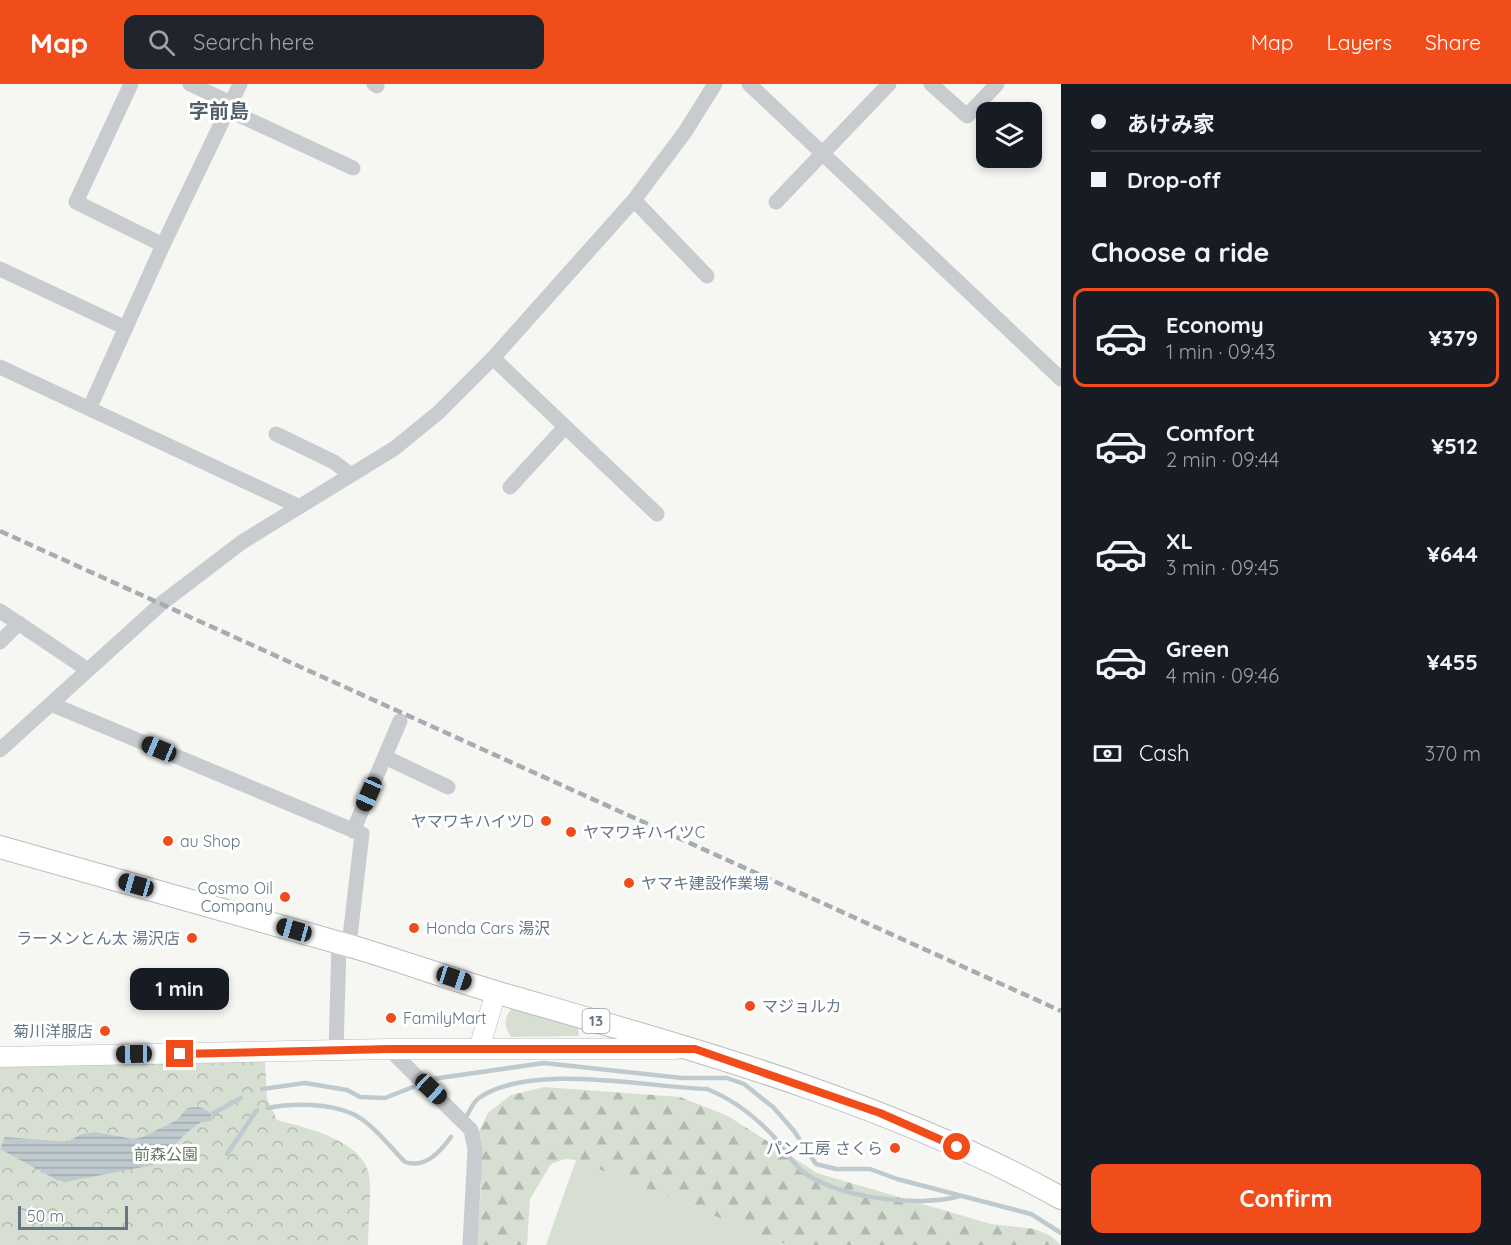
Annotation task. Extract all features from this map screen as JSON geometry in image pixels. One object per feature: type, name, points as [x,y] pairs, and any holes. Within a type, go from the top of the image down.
[{"type":"highway","name":"13","points":[[0,847],[344,944],[496,992],[695,1049],[880,1113],[1015,1172],[1061,1198]]},
{"type":"main road","points":[[478,1049],[496,992]]},
{"type":"main road","points":[[0,1057],[389,1049],[695,1049]]},
{"type":"street","points":[[131,84],[76,202],[163,245]]},
{"type":"street","points":[[190,84],[353,168]]},
{"type":"street","points":[[90,407],[163,245],[240,84]]},
{"type":"street","points":[[0,750],[162,603],[242,542],[404,441],[439,412],[493,358],[634,201],[685,132],[715,84]]},
{"type":"street","points":[[749,84],[1061,379]]},
{"type":"street","points":[[776,202],[889,84]]},
{"type":"street","points":[[930,84],[967,116],[997,84]]},
{"type":"street","points":[[634,201],[707,276]]},
{"type":"street","points":[[0,269],[126,328]]},
{"type":"street","points":[[493,358],[657,514]]},
{"type":"street","points":[[0,367],[298,506]]},
{"type":"street","points":[[510,487],[565,427]]},
{"type":"street","points":[[276,434],[334,462],[351,475]]},
{"type":"street","points":[[0,611],[88,670]]},
{"type":"street","points":[[0,642],[19,623]]},
{"type":"street","points":[[51,704],[362,834],[344,944],[336,1051]]},
{"type":"street","points":[[353,831],[400,721]]},
{"type":"street","points":[[385,757],[448,787]]},
{"type":"street","points":[[389,1049],[471,1130],[475,1149],[470,1245]]},
{"type":"green space","points":[[519,1008],[578,1026],[579,1036],[511,1037],[506,1026],[507,1016],[511,1009]]},
{"type":"green space","name":"前森公園","points":[[265,1061],[267,1098],[277,1120],[332,1137],[345,1144],[365,1163],[370,1183],[368,1245],[0,1245],[0,1065]]},
{"type":"green space","points":[[544,1087],[680,1097],[728,1116],[817,1173],[991,1224],[1035,1229],[1051,1236],[1061,1245],[787,1245],[576,1160],[565,1159],[551,1164],[530,1199],[527,1245],[470,1245],[478,1231],[481,1184],[477,1135],[488,1113],[511,1095]]},
{"type":"green space","points":[[576,1160],[787,1245],[546,1245]]},
{"type":"shaded area","points":[[198,1107],[208,1111],[212,1121],[201,1122],[191,1129],[153,1165],[65,1182],[57,1180],[0,1149],[5,1137],[67,1142],[82,1134],[95,1132],[133,1139],[143,1137],[177,1120],[187,1108]]},
{"type":"waterway","points":[[432,1079],[544,1063],[682,1078],[727,1078],[744,1084],[773,1107],[794,1131],[816,1164],[836,1169],[870,1169],[897,1179],[1031,1214],[1061,1233]]},
{"type":"waterway","points":[[466,1117],[479,1098],[501,1087],[528,1081],[589,1079],[707,1089],[745,1110],[777,1140],[800,1169],[814,1179],[832,1187],[877,1198],[900,1200],[922,1201],[960,1196]]},
{"type":"waterway","points":[[262,1089],[305,1083],[347,1090],[360,1097],[385,1098],[413,1087]]},
{"type":"waterway","points":[[212,1114],[241,1098]]},
{"type":"waterway","points":[[268,1108],[311,1105],[343,1110],[360,1118],[374,1129],[405,1162],[412,1164],[431,1158],[451,1137]]},
{"type":"waterway","points":[[227,1154],[257,1110]]},
{"type":"railway","points":[[0,531],[1061,1011]]},
{"type":"place","name":"ヤマワキハイツD","points":[[546,821]]},
{"type":"place","name":"ヤマワキハイツC","points":[[571,832]]},
{"type":"place","name":"au Shop","points":[[168,841]]},
{"type":"place","name":"ヤマキ建設作業場","points":[[629,883]]},
{"type":"place","name":"Cosmo Oil Company","points":[[285,897]]},
{"type":"place","name":"Honda Cars 湯沢","points":[[414,928]]},
{"type":"place","name":"ラーメンとん太 湯沢店","points":[[192,938]]},
{"type":"place","name":"マジョルカ","points":[[750,1006]]},
{"type":"place","name":"FamilyMart","points":[[391,1018]]},
{"type":"place","name":"菊川洋服店","points":[[105,1031]]},
{"type":"place","name":"パン工房 さくら","points":[[895,1148]]},
{"type":"district","name":"字前島","points":[[219,111]]},
{"type":"route","points":[[180,1054],[389,1049],[695,1049],[880,1113],[957,1147]]}]
